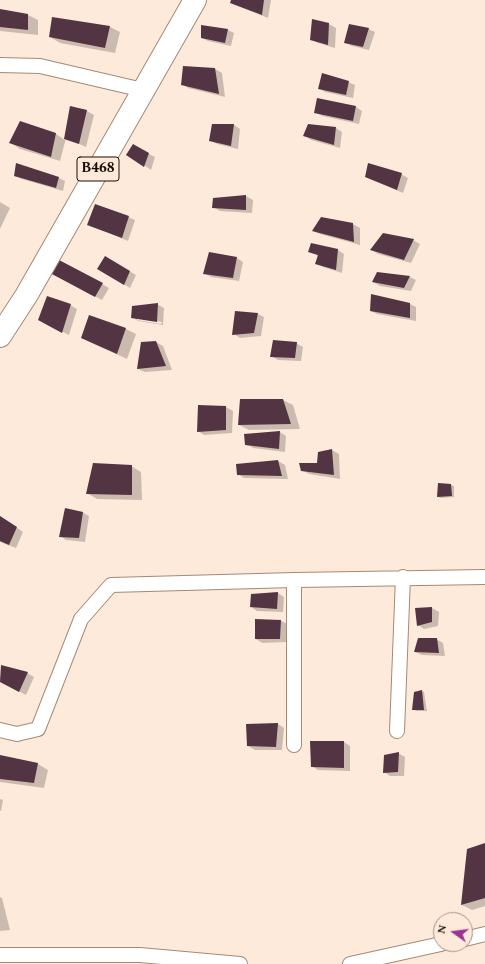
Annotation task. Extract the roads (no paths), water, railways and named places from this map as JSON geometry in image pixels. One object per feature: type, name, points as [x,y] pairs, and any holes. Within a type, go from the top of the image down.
[{"type":"main road","name":"B468","points":[[0,336],[26,296],[195,0]]},
{"type":"street","points":[[0,65],[40,66],[143,90]]},
{"type":"street","points":[[397,730],[403,577]]},
{"type":"street","points":[[0,730],[17,734],[38,729],[81,619],[111,586],[403,577],[485,577]]},
{"type":"street","points":[[294,580],[294,745]]},
{"type":"street","points":[[473,937],[485,934]]},
{"type":"street","points":[[350,964],[433,946]]},
{"type":"street","points":[[0,955],[240,964]]}]
